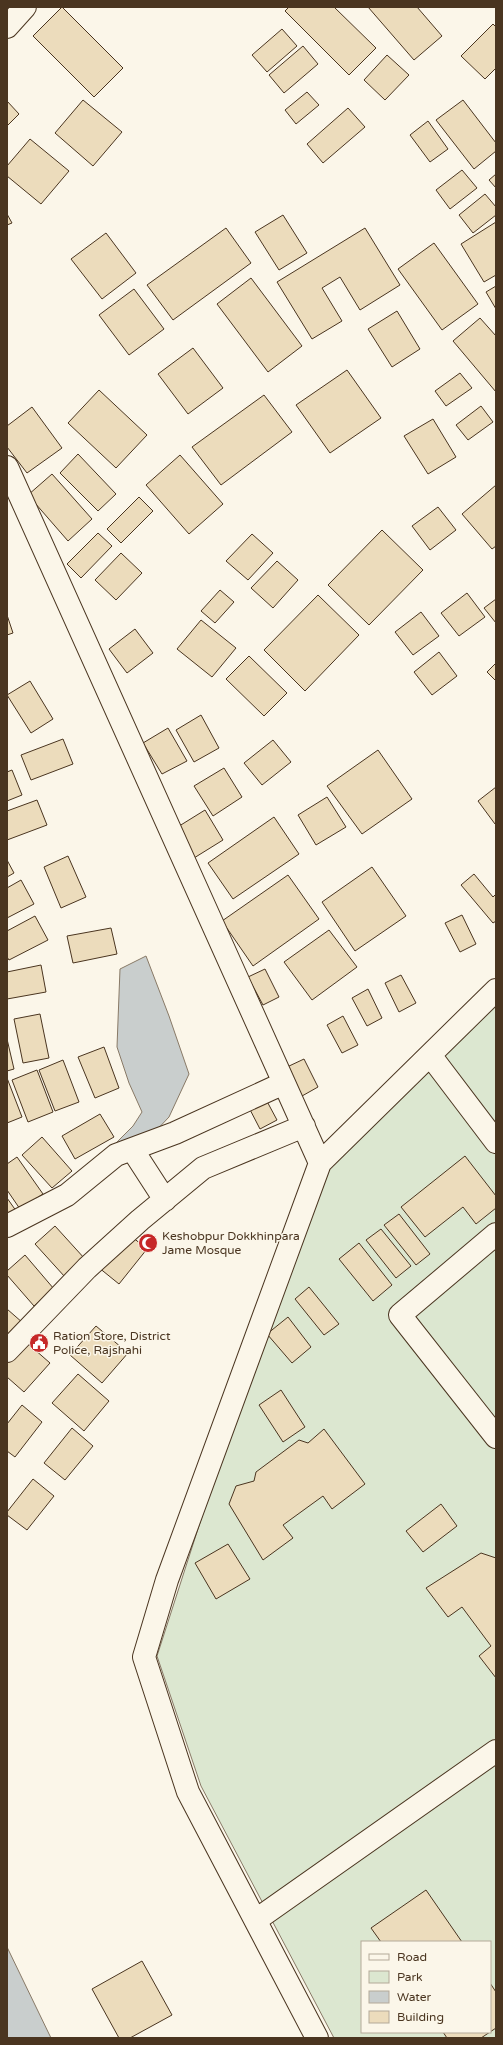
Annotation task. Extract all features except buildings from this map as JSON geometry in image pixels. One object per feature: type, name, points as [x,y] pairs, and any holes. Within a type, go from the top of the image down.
[{"type":"street","points":[[7,27],[25,7]]},
{"type":"street","points":[[7,467],[320,1163]]},
{"type":"street","points":[[317,2038],[188,1792],[144,1657],[167,1580],[320,1163],[496,990]]},
{"type":"street","points":[[430,1055],[496,1142]]},
{"type":"street","points":[[7,1226],[67,1195],[116,1155],[175,1134],[284,1084]]},
{"type":"street","points":[[7,1351],[87,1268],[203,1168],[304,1126]]},
{"type":"street","points":[[132,1149],[165,1200]]},
{"type":"street","points":[[496,1234],[400,1315],[496,1437]]},
{"type":"street","points":[[256,1920],[496,1751]]},
{"type":"green space","points":[[496,999],[496,2038],[334,2038],[201,1786],[157,1656],[226,1442],[328,1166]]},
{"type":"water","points":[[146,956],[189,1074],[169,1117],[151,1136],[108,1151],[133,1126],[142,1112],[129,1083],[117,1047],[120,969]]},
{"type":"water","points":[[7,1947],[51,2038],[7,2038]]},
{"type":"place","name":"Keshobpur Dokkhinpara Jame Mosque","points":[[148,1243]]},
{"type":"place","name":"Ration Store, District Police, Rajshahi","points":[[39,1343]]}]
